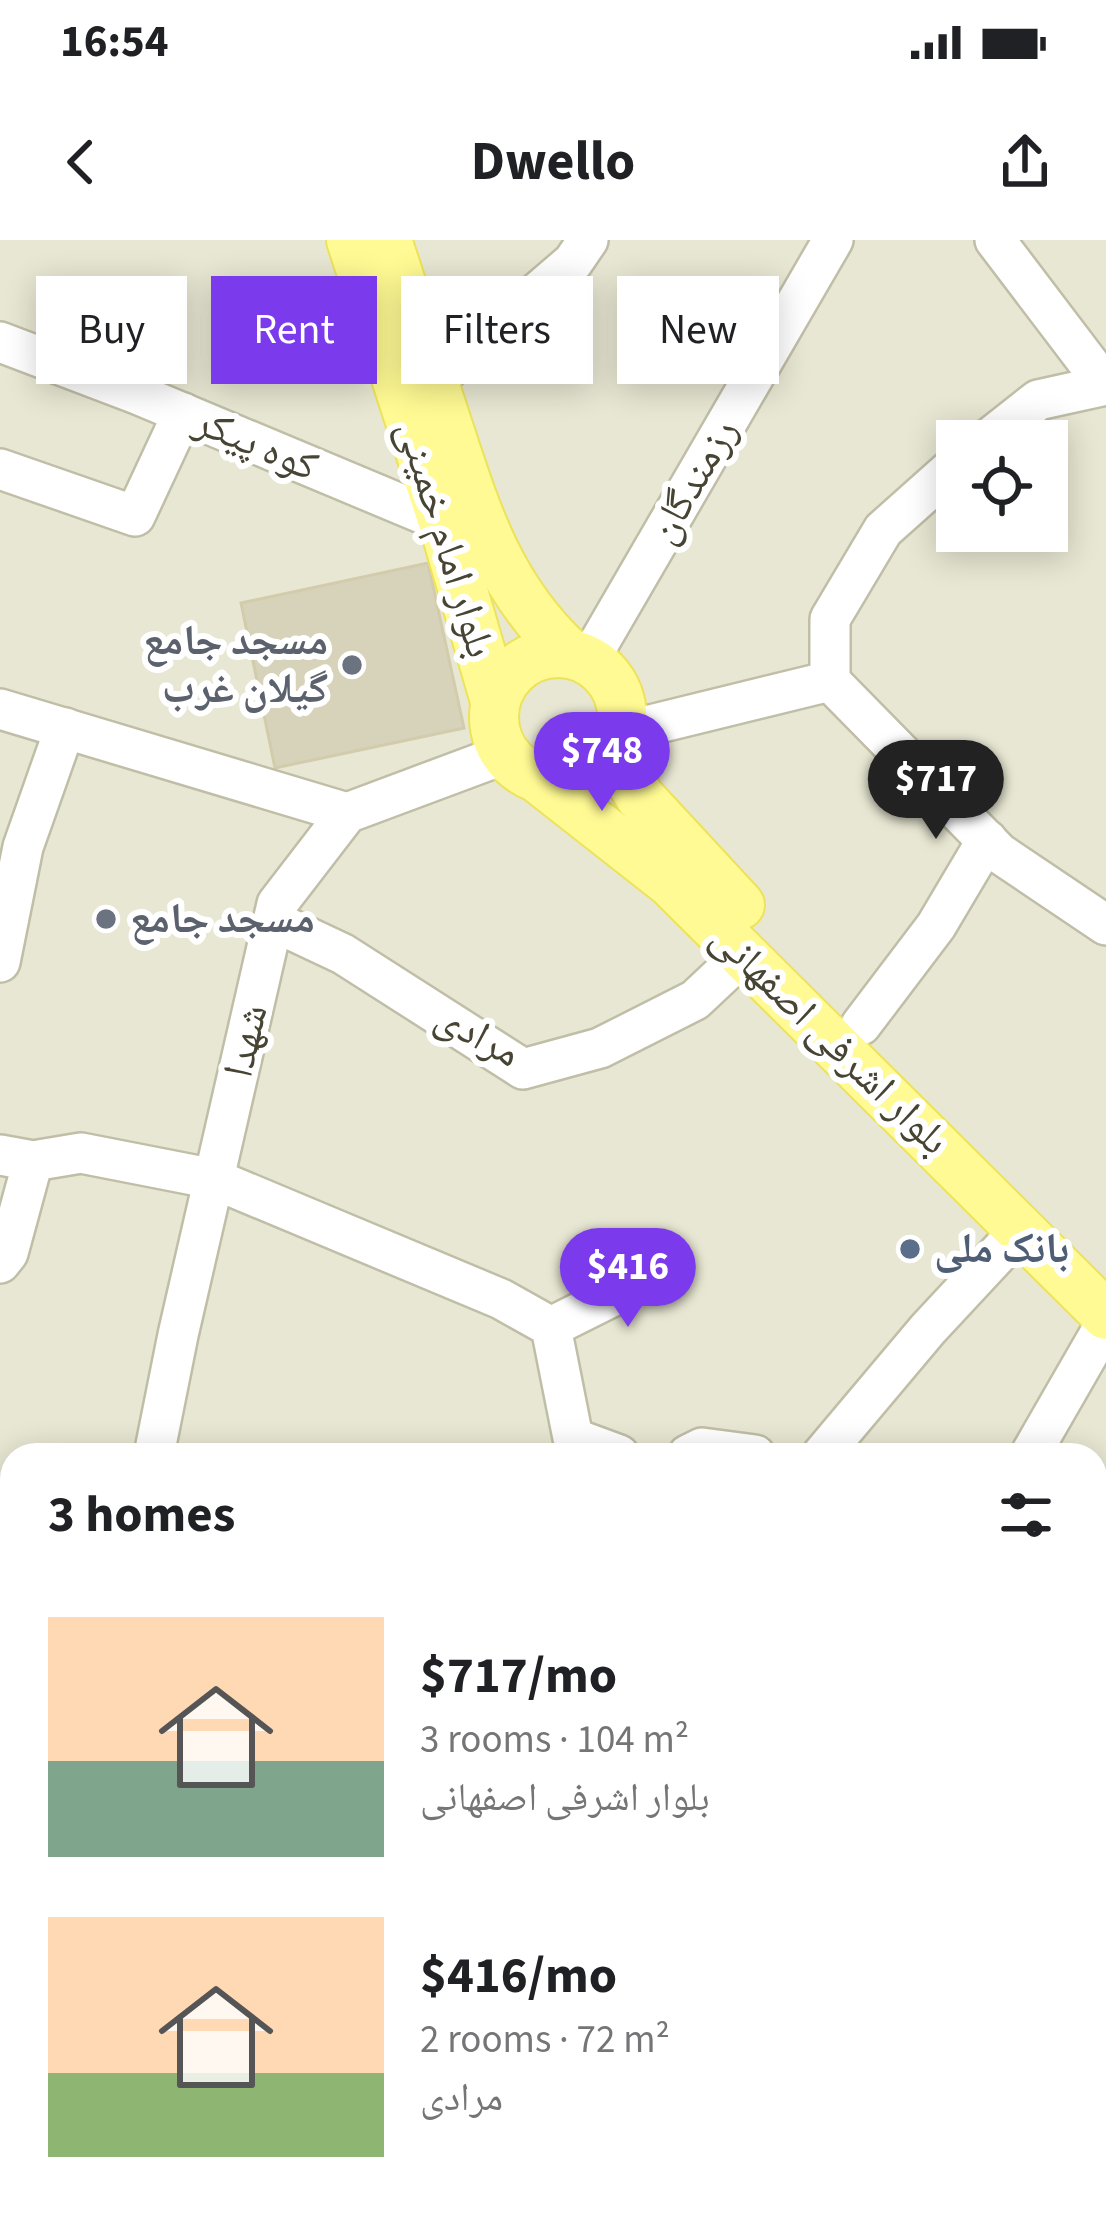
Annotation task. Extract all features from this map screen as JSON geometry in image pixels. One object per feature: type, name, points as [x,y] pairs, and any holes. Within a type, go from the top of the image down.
[{"type":"main road","name":"بلوار امام خمینی","points":[[351,240],[443,522],[495,701]]},
{"type":"main road","name":"بلوار امام خمینی","points":[[387,240],[401,283]]},
{"type":"main road","name":"بلوار امام خمینی","points":[[434,384],[473,505],[498,564],[540,626],[579,656]]},
{"type":"main road","points":[[579,656],[617,690],[623,711],[617,742],[599,768],[560,782],[522,767],[497,737],[495,701],[502,683],[531,658],[579,656]]},
{"type":"main road","name":"بلوار اشرفی اصفهانی","points":[[617,742],[640,797],[702,867],[1106,1267]]},
{"type":"main road","name":"بلوار اشرفی اصفهانی","points":[[522,767],[670,882],[1022,1228],[1106,1319]]},
{"type":"street","points":[[556,276],[588,240]]},
{"type":"street","name":"رزمندگان","points":[[579,656],[833,240]]},
{"type":"street","points":[[995,240],[1106,385],[1038,400],[1013,420]]},
{"type":"street","name":"کوه پیکر","points":[[0,343],[183,413],[443,522]]},
{"type":"street","points":[[0,469],[135,516],[183,413]]},
{"type":"street","points":[[936,483],[883,530],[830,620],[830,681],[999,853],[1106,926]]},
{"type":"street","points":[[617,742],[830,681]]},
{"type":"street","points":[[0,709],[347,813],[522,767]]},
{"type":"street","points":[[0,962],[22,847],[65,728]]},
{"type":"street","name":"شهدا","points":[[157,1443],[277,904],[347,813]]},
{"type":"street","points":[[861,1025],[937,926],[987,840]]},
{"type":"street","name":"مرادی","points":[[273,921],[343,954],[523,1069],[600,1048],[695,1000],[744,954]]},
{"type":"street","points":[[0,1263],[8,1253],[16,1158],[81,1153],[214,1178],[501,1298],[550,1328],[573,1438],[587,1443]]},
{"type":"street","points":[[832,1443],[1022,1228]]},
{"type":"street","points":[[550,1328],[610,1297],[634,1257]]},
{"type":"street","points":[[1037,1443],[1106,1319]]},
{"type":"shaded area","points":[[0,240],[1106,240],[1106,1443],[0,1443]]},
{"type":"building","name":"مسجد جامع گیلان غرب","points":[[428,563],[464,728],[275,768],[241,603]]},
{"type":"place","name":"مسجد جامع گیلان غرب","points":[[352,665]]},
{"type":"place","name":"مسجد جامع","points":[[106,919]]},
{"type":"place","name":"بانک ملی","points":[[910,1249]]}]
